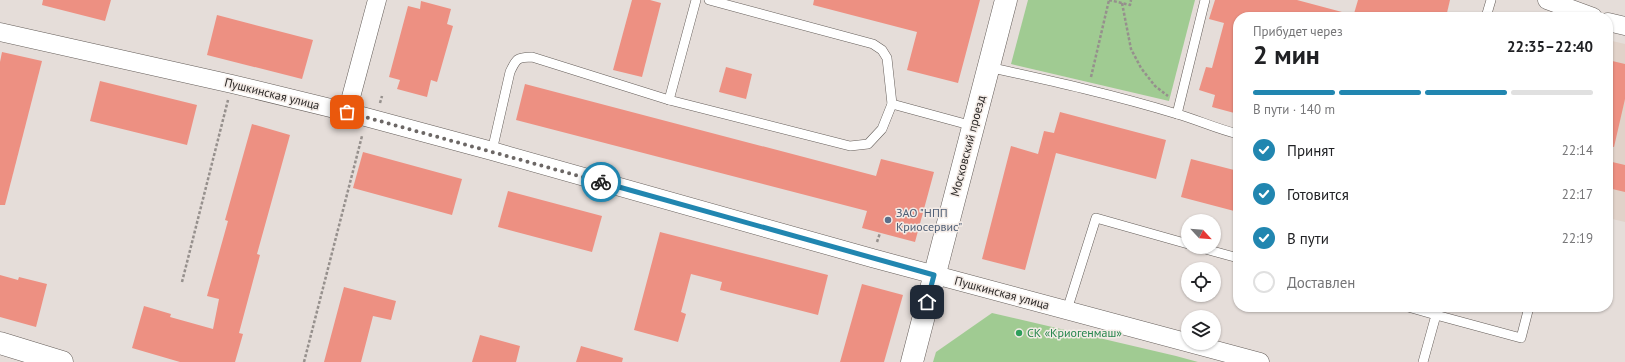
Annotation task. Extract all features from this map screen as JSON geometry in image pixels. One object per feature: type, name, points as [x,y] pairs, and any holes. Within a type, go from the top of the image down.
[{"type":"street","points":[[347,112],[377,0]]},
{"type":"street","name":"Московский проезд","points":[[912,362],[1006,0]]},
{"type":"street","points":[[1547,0],[1579,12]]},
{"type":"street","points":[[1613,23],[1625,26]]},
{"type":"street","name":"Пушкинская улица","points":[[0,32],[232,84],[347,112],[492,151],[934,275],[1260,362]]},
{"type":"street","points":[[0,343],[62,362]]},
{"type":"lane","points":[[669,100],[696,0]]},
{"type":"lane","points":[[492,151],[510,72],[515,61],[522,57],[532,57],[669,100],[850,146],[868,144],[882,129],[892,104],[887,58],[882,50],[873,44],[709,0]]},
{"type":"lane","points":[[1177,114],[1205,0]]},
{"type":"lane","points":[[1487,12],[1491,0]]},
{"type":"lane","points":[[988,67],[1088,89],[1177,114],[1233,133]]},
{"type":"lane","points":[[892,104],[973,126]]},
{"type":"lane","points":[[1067,310],[1096,218],[1181,242]]},
{"type":"lane","points":[[1221,253],[1233,257]]},
{"type":"lane","points":[[1426,312],[1521,338],[1528,312]]},
{"type":"lane","points":[[1423,362],[1436,315]]},
{"type":"path","points":[[1088,89],[1109,0],[1130,5],[1131,0]]},
{"type":"path","points":[[1122,3],[1131,48],[1141,68],[1154,86],[1168,96],[1180,101]]},
{"type":"path","points":[[182,282],[232,84]]},
{"type":"path","points":[[304,362],[362,136]]},
{"type":"shaded area","points":[[1613,41],[1625,44],[1625,222],[1613,219]]},
{"type":"green space","points":[[1028,0],[1195,0],[1169,101],[1011,64]]},
{"type":"green space","name":"СК «Криогенмаш»","points":[[992,313],[1198,362],[933,362],[936,352]]},
{"type":"building","points":[[43,0],[111,0],[105,21],[42,5]]},
{"type":"building","points":[[632,0],[650,0],[661,3],[642,77],[613,70]]},
{"type":"building","points":[[814,0],[980,0],[958,83],[907,70],[917,32],[813,5]]},
{"type":"building","points":[[1215,0],[1297,0],[1342,12],[1233,12],[1233,113],[1212,107],[1215,95],[1199,90],[1206,67],[1212,68],[1224,23],[1209,19]]},
{"type":"building","points":[[1358,0],[1450,0],[1447,12],[1354,12]]},
{"type":"building","points":[[421,1],[451,9],[447,24],[453,26],[437,82],[431,80],[427,97],[397,89],[400,80],[389,77],[408,6],[420,9]]},
{"type":"building","points":[[217,15],[313,40],[302,79],[207,55]]},
{"type":"building","points":[[2,52],[42,61],[5,205],[0,205],[0,62]]},
{"type":"building","points":[[1613,61],[1625,64],[1625,99],[1614,147]]},
{"type":"building","points":[[726,67],[752,74],[746,99],[719,92]]},
{"type":"building","points":[[100,81],[197,105],[187,145],[90,121]]},
{"type":"building","points":[[525,84],[876,176],[881,159],[934,172],[915,242],[862,228],[867,211],[516,120]]},
{"type":"building","points":[[1060,112],[1166,140],[1156,179],[1056,153],[1025,270],[982,259],[1011,146],[1038,154],[1044,131],[1054,133]]},
{"type":"building","points":[[252,124],[290,135],[257,254],[260,255],[239,333],[243,334],[235,362],[180,362],[132,348],[144,306],[171,314],[170,317],[213,329],[219,299],[207,296],[228,221],[225,220]]},
{"type":"building","points":[[363,152],[462,179],[452,215],[353,188]]},
{"type":"building","points":[[1191,159],[1233,170],[1233,211],[1181,197]]},
{"type":"building","points":[[1613,162],[1625,165],[1625,192],[1613,189]]},
{"type":"building","points":[[508,191],[602,216],[592,252],[498,227]]},
{"type":"building","points":[[660,232],[828,275],[818,315],[720,290],[722,282],[691,274],[681,312],[686,314],[678,342],[634,330]]},
{"type":"building","points":[[0,275],[18,280],[19,277],[47,284],[36,327],[0,317]]},
{"type":"building","points":[[862,284],[903,295],[884,362],[840,362]]},
{"type":"building","points":[[344,287],[396,301],[391,320],[373,316],[361,362],[324,362]]},
{"type":"building","points":[[480,335],[520,346],[516,362],[472,362]]},
{"type":"building","points":[[581,346],[623,358],[622,362],[576,362]]},
{"type":"way so far","points":[[347,112],[601,182]]},
{"type":"place","name":"ЗАО \"НПП Криосервис\"","points":[[888,220]]},
{"type":"place","name":"СК «Криогенмаш»","points":[[1019,333]]},
{"type":"route","points":[[601,182],[934,275],[927,302]]}]
